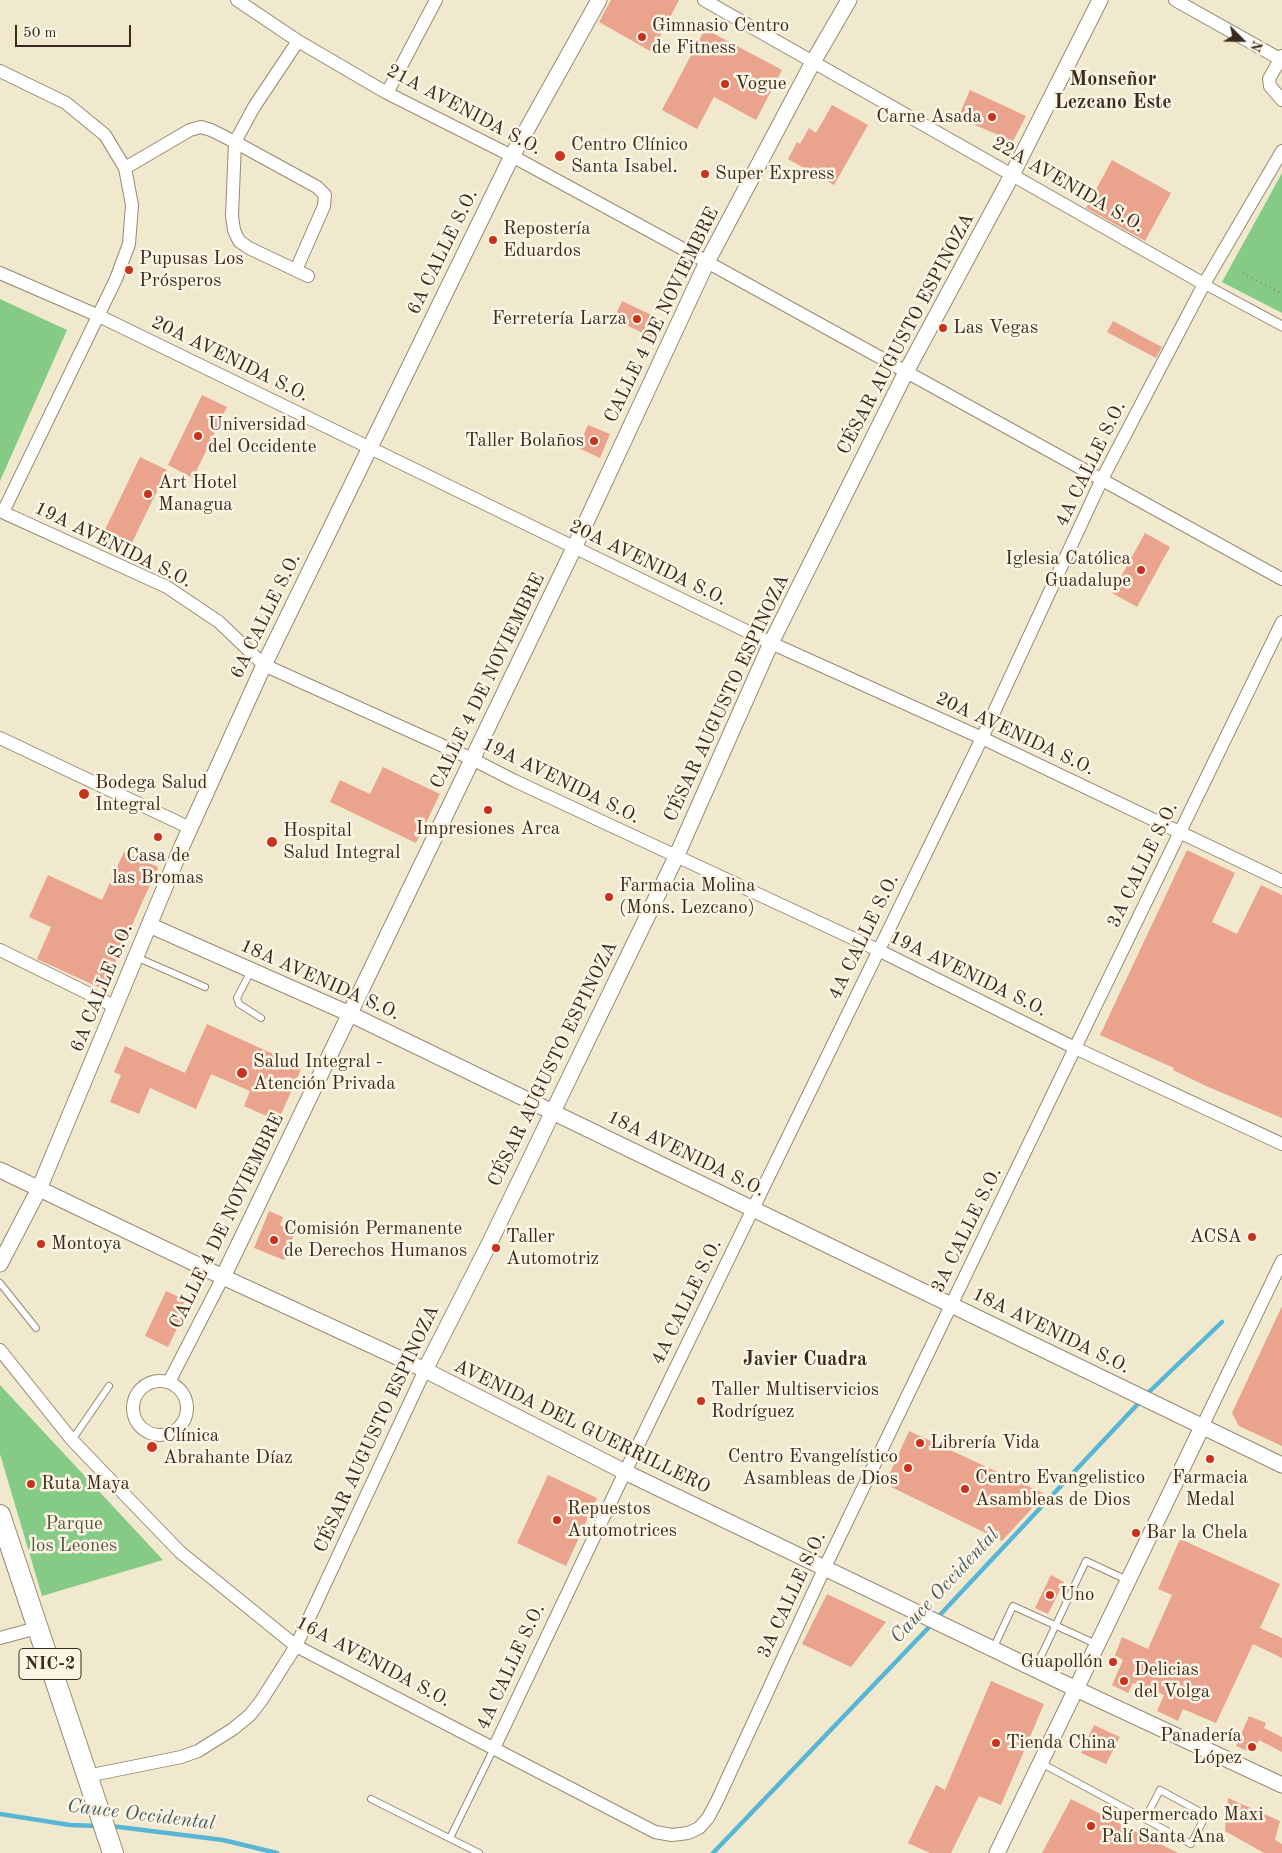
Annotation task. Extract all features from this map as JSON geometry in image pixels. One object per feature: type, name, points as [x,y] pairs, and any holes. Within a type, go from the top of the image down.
[{"type":"highway","name":"NIC-2","points":[[0,1515],[113,1853]]},
{"type":"street","points":[[387,92],[436,0]]},
{"type":"street","name":"6A CALLE S.O.","points":[[0,1264],[39,1189],[190,828],[264,665],[512,156],[599,0]]},
{"type":"street","name":"22A AVENIDA S.O.","points":[[704,0],[1204,284]]},
{"type":"street","name":"CALLE 4 DE NOVIEMBRE","points":[[169,1382],[223,1277],[574,548],[707,262],[813,62],[849,0]]},
{"type":"street","name":"CÉSAR AUGUSTO ESPINOZA","points":[[87,1776],[182,1758],[215,1741],[250,1715],[272,1686],[296,1646],[425,1370],[676,857],[772,643],[906,372],[1012,175],[1100,0]]},
{"type":"street","points":[[1176,0],[1281,57],[1269,79],[1270,86],[1282,100]]},
{"type":"street","name":"21A AVENIDA S.O.","points":[[241,1],[298,41],[387,92],[512,156],[707,262],[1282,579]]},
{"type":"street","points":[[298,41],[254,107],[235,142],[232,216],[234,230],[239,240],[249,248],[308,276]]},
{"type":"street","points":[[0,71],[66,103],[105,135],[124,168],[132,205],[129,244],[116,278],[2,512]]},
{"type":"street","points":[[124,168],[190,130],[200,127],[211,130],[235,142],[318,187],[324,195],[324,206],[296,270]]},
{"type":"street","name":"4A CALLE S.O.","points":[[494,1748],[625,1472],[982,738],[1102,479],[1204,284],[1282,151]]},
{"type":"street","name":"20A AVENIDA S.O.","points":[[0,273],[99,316],[772,643],[982,738],[1282,881]]},
{"type":"street","points":[[1204,284],[1282,326]]},
{"type":"street","name":"19A AVENIDA S.O.","points":[[2,512],[167,587],[219,622],[264,665],[472,759],[514,781],[878,950],[1075,1048],[1282,1144]]},
{"type":"street","name":"3A CALLE S.O.","points":[[672,1835],[688,1833],[700,1828],[708,1818],[825,1567],[1282,622]]},
{"type":"street","points":[[0,738],[190,828]]},
{"type":"street","name":"18A AVENIDA S.O.","points":[[149,925],[350,1014],[1135,1395],[1282,1464]]},
{"type":"street","points":[[0,950],[116,1007]]},
{"type":"street","name":"AVENIDA DEL GUERRILLERO","points":[[0,1170],[223,1277],[425,1370],[625,1472],[1076,1689],[1282,1785]]},
{"type":"street","points":[[997,1853],[1282,1261]]},
{"type":"street","name":"16A AVENIDA S.O.","points":[[0,1350],[72,1440],[180,1552],[296,1646],[655,1832],[672,1835]]},
{"type":"street","points":[[160,1380],[169,1382],[177,1386],[183,1393],[187,1411],[179,1427],[163,1435],[154,1435],[139,1426],[134,1418],[133,1400],[143,1386],[151,1382],[160,1380]]},
{"type":"street","points":[[0,1638],[37,1628]]},
{"type":"lane","points":[[136,957],[205,987]]},
{"type":"lane","points":[[251,970],[237,998],[239,1004],[261,1018]]},
{"type":"lane","points":[[0,1284],[36,1328]]},
{"type":"lane","points":[[72,1440],[109,1386]]},
{"type":"lane","points":[[1035,1669],[1086,1561],[1128,1581]]},
{"type":"lane","points":[[993,1649],[1013,1606],[1097,1645]]},
{"type":"lane","points":[[450,1838],[494,1748]]},
{"type":"lane","points":[[1041,1763],[1144,1820],[1191,1844],[1206,1815],[1160,1790],[1144,1820]]},
{"type":"lane","points":[[371,1799],[479,1853]]},
{"type":"path","points":[[1243,273],[1282,294]]},
{"type":"green space","points":[[1282,173],[1282,313],[1222,282]]},
{"type":"green space","points":[[0,299],[67,330],[0,481]]},
{"type":"green space","name":"Parque los Leones","points":[[0,1385],[163,1560],[42,1596],[0,1454]]},
{"type":"building","name":"Gimnasio Centro de Fitness","points":[[611,0],[679,0],[652,52],[599,22]]},
{"type":"building","name":"Vogue","points":[[705,29],[782,70],[756,120],[714,97],[697,129],[662,110]]},
{"type":"building","name":"Carne Asada","points":[[970,90],[1026,116],[1013,141],[958,118]]},
{"type":"building","points":[[832,105],[868,125],[834,185],[788,159],[797,142],[800,144],[809,128],[816,133]]},
{"type":"building","points":[[1112,160],[1171,193],[1145,241],[1086,208]]},
{"type":"building","name":"Ferretería Larza","points":[[622,301],[660,319],[651,337],[614,319]]},
{"type":"building","points":[[1113,321],[1162,347],[1156,358],[1107,332]]},
{"type":"building","name":"Universidad del Occidente","points":[[202,395],[227,407],[193,478],[168,465]]},
{"type":"building","name":"Taller Bolaños","points":[[588,425],[610,434],[600,458],[578,448]]},
{"type":"building","name":"Art Hotel Managua","points":[[140,457],[167,470],[128,551],[101,538]]},
{"type":"building","name":"Iglesia Católica Guadalupe","points":[[1145,533],[1170,547],[1137,607],[1112,593]]},
{"type":"building","points":[[383,767],[440,794],[416,843],[330,802],[340,780],[370,794]]},
{"type":"building","points":[[1187,850],[1235,873],[1212,922],[1237,934],[1261,885],[1282,895],[1282,1118],[1206,1086],[1173,1070],[1174,1068],[1100,1035]]},
{"type":"building","points":[[124,852],[158,867],[106,983],[98,987],[37,959],[51,927],[29,917],[48,875],[102,900]]},
{"type":"building","name":"Salud Integral - Atención Privada","points":[[207,1024],[302,1067],[278,1121],[244,1106],[250,1091],[211,1074],[196,1109],[150,1088],[139,1114],[110,1102],[121,1075],[114,1072],[125,1046],[185,1073]]},
{"type":"building","name":"Comisión Permanente de Derechos Humanos","points":[[269,1211],[283,1217],[280,1225],[295,1232],[284,1260],[254,1248]]},
{"type":"building","points":[[166,1291],[185,1300],[181,1309],[185,1312],[168,1347],[145,1336]]},
{"type":"building","points":[[1282,1306],[1282,1446],[1239,1426],[1232,1413]]},
{"type":"building","name":"Centro Evangelistico Asambleas de Dios","points":[[909,1431],[1045,1494],[1002,1541],[885,1484]]},
{"type":"building","name":"Repuestos Automotrices","points":[[548,1475],[597,1498],[566,1566],[517,1543]]},
{"type":"building","points":[[1180,1539],[1280,1584],[1260,1628],[1282,1638],[1282,1658],[1253,1644],[1216,1723],[1183,1709],[1178,1721],[1157,1711],[1164,1695],[1133,1683],[1128,1693],[1112,1685],[1123,1660],[1115,1655],[1122,1637],[1148,1649],[1172,1595],[1158,1589]]},
{"type":"building","name":"Uno","points":[[1051,1575],[1064,1582],[1048,1614],[1035,1608]]},
{"type":"building","points":[[827,1594],[886,1622],[851,1667],[802,1644]]},
{"type":"building","name":"Tienda China","points":[[991,1681],[1044,1704],[1001,1805],[979,1796],[951,1853],[930,1853],[908,1843],[936,1785],[945,1790]]},
{"type":"building","points":[[1249,1716],[1266,1723],[1264,1728],[1282,1737],[1282,1752],[1259,1740],[1253,1753],[1236,1746]]},
{"type":"building","points":[[1094,1725],[1120,1737],[1106,1764],[1081,1753]]},
{"type":"building","points":[[1228,1798],[1280,1821],[1275,1840],[1282,1844],[1282,1853],[1264,1853],[1225,1831]]},
{"type":"building","name":"Supermercado Maxi Palí Santa Ana","points":[[1071,1799],[1178,1853],[1042,1853]]},
{"type":"waterway","name":"Cauce Occidental","points":[[937,1618],[1150,1391],[1222,1322]]},
{"type":"waterway","name":"Cauce Occidental","points":[[713,1853],[932,1624]]},
{"type":"waterway","name":"Cauce Occidental","points":[[0,1814],[70,1825],[98,1826]]},
{"type":"waterway","name":"Cauce Occidental","points":[[111,1826],[223,1840],[277,1853]]},
{"type":"place","name":"Gimnasio Centro de Fitness","points":[[642,37]]},
{"type":"place","name":"Vogue","points":[[725,84]]},
{"type":"place","name":"Carne Asada","points":[[992,117]]},
{"type":"place","name":"Centro Clínico Santa Isabel.","points":[[560,156]]},
{"type":"place","name":"Super Express","points":[[705,174]]},
{"type":"place","name":"Repostería Eduardos","points":[[493,240]]},
{"type":"place","name":"Pupusas Los Prósperos","points":[[129,270]]},
{"type":"place","name":"Ferretería Larza","points":[[637,319]]},
{"type":"place","name":"Las Vegas","points":[[943,328]]},
{"type":"place","name":"Universidad del Occidente","points":[[198,436]]},
{"type":"place","name":"Taller Bolaños","points":[[594,441]]},
{"type":"place","name":"Art Hotel Managua","points":[[148,494]]},
{"type":"place","name":"Iglesia Católica Guadalupe","points":[[1141,570]]},
{"type":"place","name":"Bodega Salud Integral","points":[[84,794]]},
{"type":"place","name":"Impresiones Arca","points":[[488,810]]},
{"type":"place","name":"Casa de las Bromas","points":[[158,837]]},
{"type":"place","name":"Hospital Salud Integral","points":[[272,842]]},
{"type":"place","name":"Farmacia Molina (Mons. Lezcano)","points":[[609,897]]},
{"type":"place","name":"Salud Integral - Atención Privada","points":[[242,1073]]},
{"type":"place","name":"ACSA","points":[[1252,1237]]},
{"type":"place","name":"Comisión Permanente de Derechos Humanos","points":[[274,1240]]},
{"type":"place","name":"Montoya","points":[[41,1244]]},
{"type":"place","name":"Taller Automotriz","points":[[496,1248]]},
{"type":"place","name":"Taller Multiservicios Rodríguez","points":[[701,1401]]},
{"type":"place","name":"Librería Vida","points":[[920,1443]]},
{"type":"place","name":"Clínica Abrahante Díaz","points":[[152,1447]]},
{"type":"place","name":"Farmacia Medal","points":[[1210,1459]]},
{"type":"place","name":"Centro Evangelístico Asambleas de Dios","points":[[908,1468]]},
{"type":"place","name":"Ruta Maya","points":[[31,1484]]},
{"type":"place","name":"Centro Evangelistico Asambleas de Dios","points":[[965,1489]]},
{"type":"place","name":"Repuestos Automotrices","points":[[557,1520]]},
{"type":"place","name":"Bar la Chela","points":[[1136,1533]]},
{"type":"place","name":"Uno","points":[[1050,1595]]},
{"type":"place","name":"Guapollón","points":[[1113,1662]]},
{"type":"place","name":"Delicias del Volga","points":[[1124,1681]]},
{"type":"place","name":"Tienda China","points":[[996,1743]]},
{"type":"place","name":"Panadería López","points":[[1252,1747]]},
{"type":"place","name":"Supermercado Maxi Palí Santa Ana","points":[[1091,1826]]},
{"type":"district","name":"Monseñor Lezcano Este","points":[[1113,92]]},
{"type":"district","name":"Javier Cuadra","points":[[805,1360]]}]
